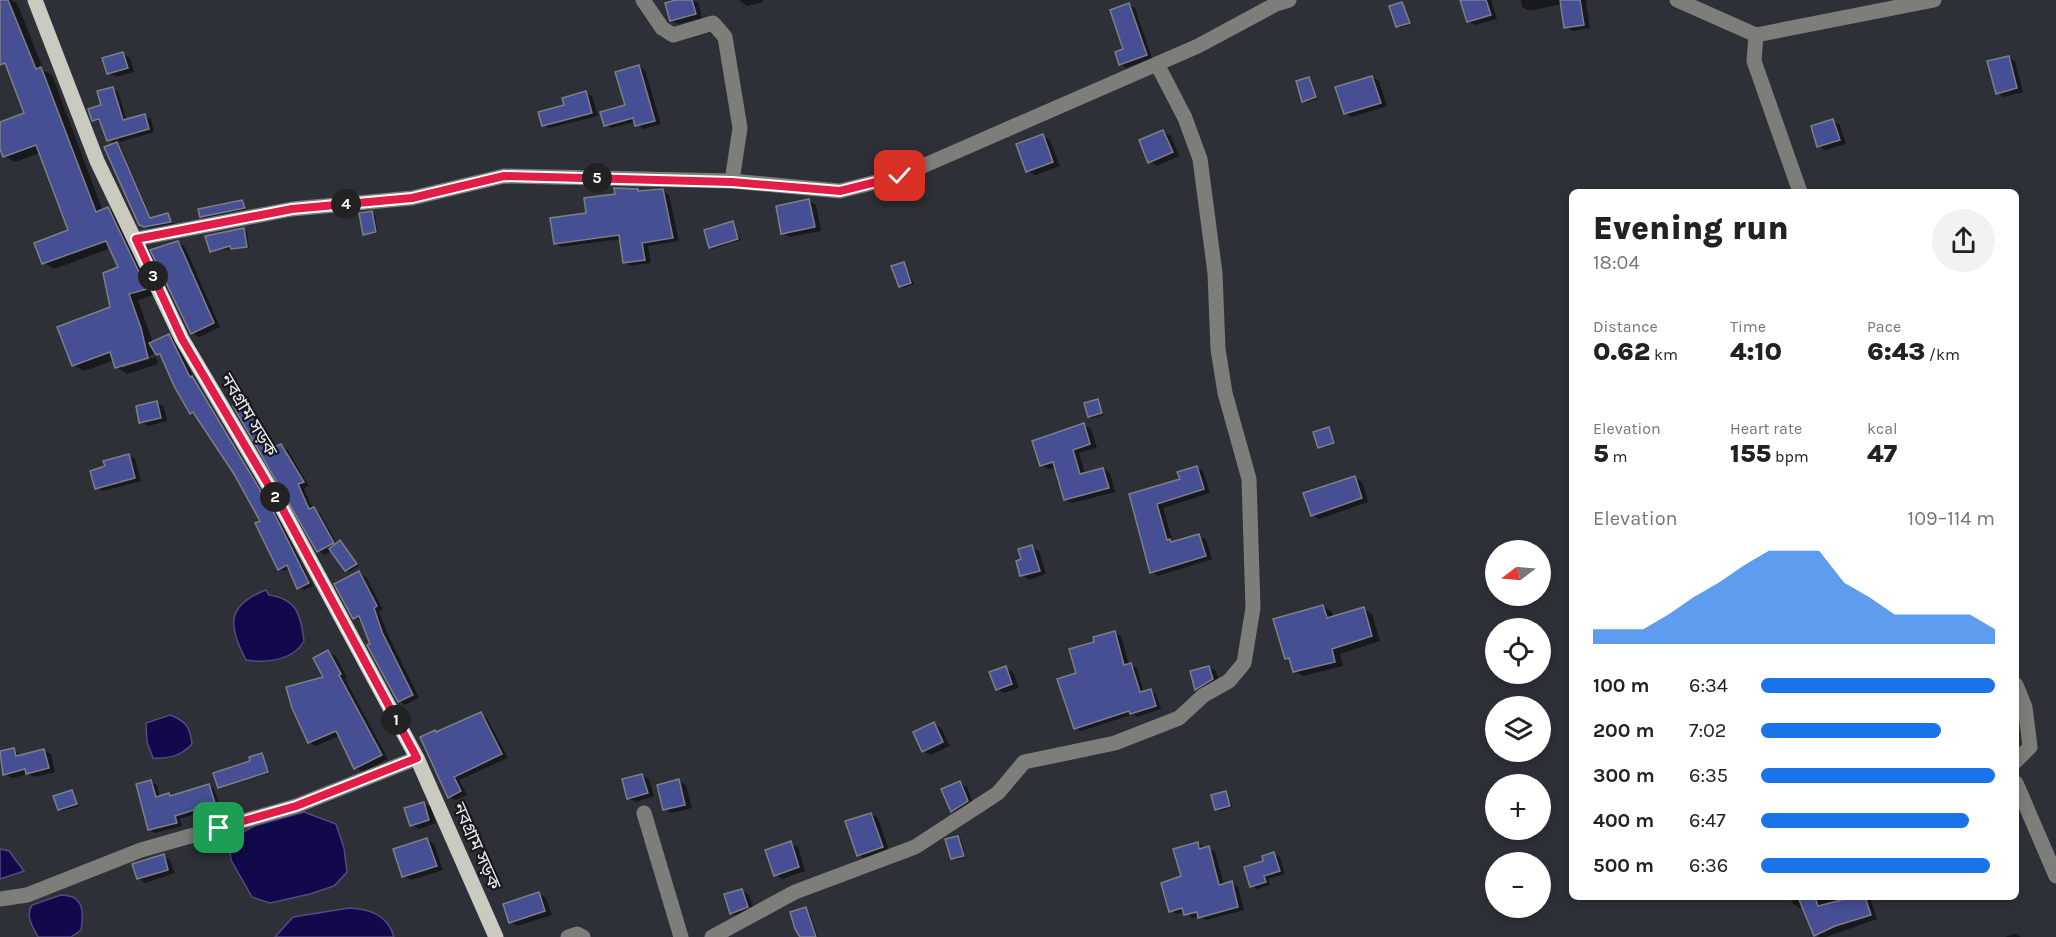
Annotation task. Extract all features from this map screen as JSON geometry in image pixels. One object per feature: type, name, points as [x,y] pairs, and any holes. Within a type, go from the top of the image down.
[{"type":"main road","name":"নবগ্রাম সড়ক","points":[[35,0],[97,161],[182,339],[282,508],[417,758],[496,937]]},
{"type":"street","points":[[643,0],[662,28],[673,35],[713,23],[725,37],[740,129],[732,182]]},
{"type":"street","points":[[136,239],[292,209],[412,198],[504,176],[732,182],[840,191],[900,176],[1198,46],[1276,4],[1289,0]]},
{"type":"street","points":[[1677,0],[1756,34],[1934,0]]},
{"type":"street","points":[[1756,34],[1754,61],[1799,189]]},
{"type":"street","points":[[712,937],[795,892],[915,847],[998,793],[1024,762],[1115,743],[1179,718],[1204,695],[1229,681],[1244,663],[1253,608],[1249,479],[1225,393],[1220,360],[1215,273],[1200,159],[1176,99],[1157,64]]},
{"type":"street","points":[[2019,692],[2025,707],[2030,747],[2019,758]]},
{"type":"street","points":[[0,899],[27,895],[141,850],[296,806],[417,758]]},
{"type":"street","points":[[2019,790],[2056,876]]},
{"type":"street","points":[[644,813],[681,937]]},
{"type":"street","points":[[568,937],[577,934],[583,937]]},
{"type":"shaded area","points":[[266,590],[269,595],[292,604],[299,616],[304,641],[299,648],[286,657],[270,661],[246,660],[236,637],[234,618],[243,602]]},
{"type":"shaded area","points":[[170,715],[186,725],[192,744],[174,756],[153,758],[147,742],[146,723]]},
{"type":"shaded area","points":[[304,812],[336,824],[344,848],[347,872],[334,886],[310,894],[270,903],[252,897],[231,860],[229,840],[254,826]]},
{"type":"shaded area","points":[[0,849],[9,851],[24,871],[0,879]]},
{"type":"shaded area","points":[[61,895],[74,898],[81,906],[81,930],[71,937],[38,937],[29,913],[32,905]]},
{"type":"shaded area","points":[[349,908],[371,912],[383,918],[394,937],[275,937],[293,917]]},
{"type":"building","points":[[0,0],[8,0],[36,69],[41,67],[96,212],[108,207],[147,289],[129,294],[141,328],[148,358],[115,368],[110,352],[72,366],[57,327],[110,307],[103,273],[118,267],[106,241],[42,264],[34,243],[68,230],[36,145],[3,157],[0,149],[0,122],[24,113],[5,63],[0,65]]},
{"type":"building","points":[[692,0],[696,14],[670,21],[665,3]]},
{"type":"building","points":[[1460,0],[1486,0],[1491,15],[1467,22]]},
{"type":"building","points":[[1560,0],[1580,0],[1584,25],[1564,28]]},
{"type":"building","points":[[1402,2],[1410,23],[1396,27],[1389,6]]},
{"type":"building","points":[[1129,3],[1147,55],[1119,65],[1115,52],[1123,49],[1110,10]]},
{"type":"building","points":[[123,52],[128,68],[107,74],[102,58]]},
{"type":"building","points":[[2009,56],[2017,88],[1996,94],[1987,61]]},
{"type":"building","points":[[639,65],[655,121],[635,126],[633,118],[604,126],[600,112],[625,105],[615,72]]},
{"type":"building","points":[[1372,76],[1381,103],[1344,114],[1335,87]]},
{"type":"building","points":[[1309,77],[1316,97],[1302,102],[1296,81]]},
{"type":"building","points":[[113,87],[123,120],[145,114],[149,129],[107,141],[99,119],[92,121],[88,109],[101,105],[97,91]]},
{"type":"building","points":[[586,91],[592,113],[542,126],[538,112],[564,105],[562,98]]},
{"type":"building","points":[[1833,119],[1840,140],[1817,147],[1811,126]]},
{"type":"building","points":[[1163,130],[1173,152],[1148,163],[1139,140]]},
{"type":"building","points":[[1043,134],[1053,162],[1026,172],[1016,144]]},
{"type":"building","points":[[117,142],[150,218],[168,213],[171,222],[144,227],[139,225],[104,147]]},
{"type":"building","points":[[614,188],[638,189],[638,191],[663,189],[673,238],[642,243],[645,260],[623,263],[619,235],[554,244],[550,218],[586,213],[584,198],[615,194]]},
{"type":"building","points":[[809,199],[815,227],[781,234],[776,206]]},
{"type":"building","points":[[242,200],[245,208],[200,217],[198,209]]},
{"type":"building","points":[[372,211],[376,232],[363,235],[359,213]]},
{"type":"building","points":[[733,221],[738,239],[709,248],[704,230]]},
{"type":"building","points":[[244,228],[247,247],[231,249],[230,246],[210,252],[205,236]]},
{"type":"building","points":[[178,241],[214,323],[191,334],[150,250]]},
{"type":"building","points":[[904,262],[911,283],[899,287],[891,266]]},
{"type":"building","points":[[169,334],[190,377],[192,376],[274,513],[309,583],[297,589],[287,565],[278,570],[255,523],[260,521],[234,474],[193,412],[190,414],[160,354],[156,355],[149,343]]},
{"type":"building","points":[[1098,399],[1102,413],[1088,417],[1084,403]]},
{"type":"building","points":[[242,400],[273,448],[281,444],[304,482],[298,484],[309,509],[314,507],[334,543],[317,552],[233,406]]},
{"type":"building","points":[[157,401],[161,418],[139,423],[136,406]]},
{"type":"building","points":[[1084,423],[1090,444],[1073,450],[1080,474],[1103,468],[1109,488],[1064,500],[1053,462],[1040,466],[1032,441]]},
{"type":"building","points":[[1329,427],[1334,443],[1318,448],[1313,432]]},
{"type":"building","points":[[129,454],[135,478],[95,489],[90,471],[105,466],[103,461]]},
{"type":"building","points":[[1197,466],[1204,489],[1157,504],[1167,540],[1170,539],[1171,542],[1199,534],[1206,556],[1150,573],[1129,494],[1180,479],[1177,472]]},
{"type":"building","points":[[1355,476],[1362,498],[1311,516],[1303,493]]},
{"type":"building","points":[[340,540],[357,564],[345,571],[329,549]]},
{"type":"building","points":[[1032,545],[1040,571],[1020,576],[1016,561],[1021,559],[1018,549]]},
{"type":"building","points":[[359,571],[377,606],[374,608],[382,632],[413,695],[398,702],[367,645],[370,644],[359,616],[353,619],[334,584]]},
{"type":"building","points":[[1323,605],[1327,618],[1364,607],[1372,636],[1332,649],[1335,662],[1293,672],[1289,658],[1285,659],[1273,619]]},
{"type":"building","points":[[1115,631],[1124,665],[1131,663],[1140,692],[1151,689],[1156,706],[1130,714],[1129,711],[1074,729],[1057,679],[1076,673],[1069,649],[1094,642],[1093,637]]},
{"type":"building","points":[[328,650],[382,755],[354,769],[336,731],[308,743],[292,708],[286,687],[323,677],[313,658]]},
{"type":"building","points":[[1006,666],[1012,684],[996,690],[989,672]]},
{"type":"building","points":[[1209,666],[1213,679],[1195,690],[1190,671]]},
{"type":"building","points":[[481,712],[502,754],[454,777],[461,791],[448,798],[420,737]]},
{"type":"building","points":[[934,722],[943,742],[922,752],[913,732]]},
{"type":"building","points":[[14,748],[16,756],[44,749],[49,768],[26,774],[25,769],[3,775],[0,751]]},
{"type":"building","points":[[262,753],[268,772],[218,788],[213,773],[250,761],[249,757]]},
{"type":"building","points":[[642,774],[648,793],[627,799],[622,779]]},
{"type":"building","points":[[679,779],[685,805],[663,810],[657,785]]},
{"type":"building","points":[[151,780],[156,797],[169,793],[170,796],[209,784],[215,803],[175,816],[177,823],[148,830],[136,784]]},
{"type":"building","points":[[960,781],[968,801],[951,812],[941,789]]},
{"type":"building","points":[[72,790],[77,804],[58,810],[53,796]]},
{"type":"building","points":[[1226,791],[1230,806],[1215,810],[1211,795]]},
{"type":"building","points":[[424,802],[429,820],[410,826],[404,808]]},
{"type":"building","points":[[871,813],[883,847],[857,856],[845,821]]},
{"type":"building","points":[[958,836],[964,856],[951,859],[945,839]]},
{"type":"building","points":[[427,838],[437,866],[402,877],[393,849]]},
{"type":"building","points":[[791,841],[799,867],[774,876],[765,850]]},
{"type":"building","points":[[1198,842],[1199,849],[1209,846],[1219,885],[1232,881],[1238,907],[1198,918],[1197,912],[1184,915],[1182,908],[1169,912],[1161,883],[1181,876],[1173,849]]},
{"type":"building","points":[[1274,852],[1280,871],[1264,876],[1266,882],[1250,887],[1244,867],[1263,861],[1262,856]]},
{"type":"building","points":[[164,854],[168,870],[137,879],[132,864]]},
{"type":"building","points":[[742,889],[748,907],[730,914],[724,894]]},
{"type":"building","points":[[539,892],[545,911],[509,923],[503,904]]},
{"type":"building","points":[[1799,900],[1816,900],[1818,906],[1841,900],[1866,900],[1871,915],[1835,926],[1814,936]]},
{"type":"building","points":[[806,907],[816,937],[800,937],[795,929],[790,912]]},
{"type":"route","points":[[219,828],[296,806],[417,758],[282,508],[182,339],[136,239],[292,209],[412,198],[504,176],[732,182],[840,191],[900,176]]}]
